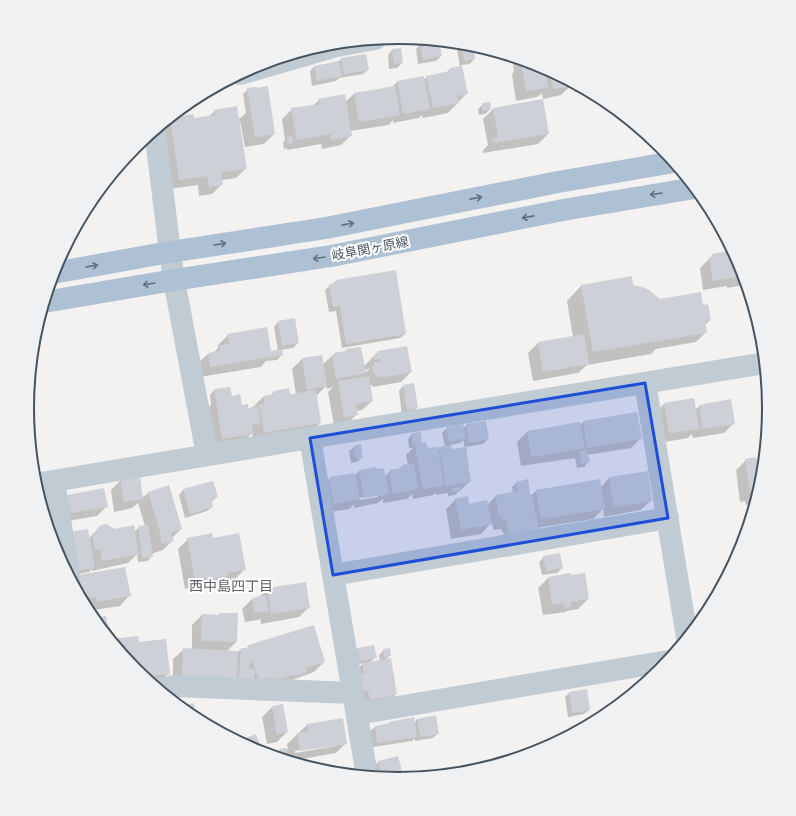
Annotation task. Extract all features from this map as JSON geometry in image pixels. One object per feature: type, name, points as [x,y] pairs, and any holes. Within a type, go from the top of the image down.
[{"type":"main road","points":[[61,272],[170,252],[326,228],[558,182],[667,163]]},
{"type":"main road","name":"岐阜関ヶ原線","points":[[50,301],[331,256],[563,210],[689,189]]},
{"type":"street","points":[[156,136],[174,280],[207,455]]},
{"type":"street","points":[[60,542],[44,482],[759,364]]},
{"type":"street","points":[[645,383],[686,631]]},
{"type":"street","points":[[310,438],[367,770]]},
{"type":"street","points":[[333,575],[668,518]]},
{"type":"street","points":[[165,688],[174,686],[355,704],[658,662]]},
{"type":"highlighted area","points":[[645,383],[668,518],[333,575],[310,438]]},
{"type":"building","points":[[420,45],[440,47],[442,56],[423,60]]},
{"type":"building","points":[[401,48],[403,63],[394,64],[392,49]]},
{"type":"building","points":[[462,50],[474,52],[475,59],[464,61]]},
{"type":"building","points":[[366,54],[369,70],[344,74],[341,58]]},
{"type":"building","points":[[339,61],[342,76],[317,81],[314,66]]},
{"type":"building","points":[[462,66],[468,94],[458,96],[459,103],[433,108],[426,76],[450,71],[450,68]]},
{"type":"building","points":[[521,66],[546,76],[548,88],[526,91]]},
{"type":"building","points":[[424,76],[430,109],[403,114],[397,81]]},
{"type":"building","points":[[551,78],[568,87],[553,89]]},
{"type":"building","points":[[268,86],[275,134],[255,138],[247,88]]},
{"type":"building","points":[[395,86],[400,115],[359,122],[354,93]]},
{"type":"building","points":[[345,94],[352,136],[331,140],[330,134],[297,140],[291,108],[319,104],[318,99]]},
{"type":"building","points":[[543,99],[549,134],[493,143],[492,139],[498,138],[493,108]]},
{"type":"building","points":[[490,102],[491,109],[483,111],[482,103]]},
{"type":"building","points":[[237,106],[247,169],[221,172],[223,185],[209,187],[207,176],[179,180],[171,123],[180,116],[193,114],[194,118],[215,115],[214,110]]},
{"type":"building","points":[[292,136],[293,143],[288,144],[287,137]]},
{"type":"building","points":[[726,251],[738,278],[713,281],[709,257],[712,257],[712,254]]},
{"type":"building","points":[[396,270],[406,334],[346,344],[340,306],[333,307],[329,284],[336,283],[336,280]]},
{"type":"building","points":[[632,276],[633,285],[649,290],[660,299],[701,292],[703,305],[708,304],[711,320],[705,321],[707,333],[593,352],[581,285]]},
{"type":"building","points":[[295,318],[299,343],[282,346],[278,321]]},
{"type":"building","points":[[267,327],[271,351],[282,349],[283,355],[210,367],[208,353],[220,351],[219,345],[229,344],[227,334]]},
{"type":"building","points":[[584,334],[589,364],[543,372],[538,342]]},
{"type":"building","points":[[407,346],[412,372],[382,378],[382,376],[376,377],[376,375],[374,375],[372,366],[374,366],[374,363],[380,362],[380,359],[374,360],[374,355],[378,354],[378,351]]},
{"type":"building","points":[[361,347],[366,373],[336,379],[332,355],[334,353],[346,351],[346,349]]},
{"type":"building","points":[[322,355],[327,386],[307,390],[302,358]]},
{"type":"building","points":[[369,376],[373,401],[356,404],[358,415],[344,417],[338,381]]},
{"type":"building","points":[[414,383],[418,408],[407,410],[403,385]]},
{"type":"building","points":[[230,387],[232,396],[240,394],[242,405],[248,404],[248,408],[258,406],[261,424],[252,425],[253,434],[222,439],[214,389]]},
{"type":"building","points":[[289,388],[290,394],[316,390],[321,423],[264,433],[259,404],[264,403],[263,396],[274,394],[274,391]]},
{"type":"building","points":[[694,398],[699,429],[669,433],[664,403]]},
{"type":"building","points":[[731,399],[735,424],[703,429],[699,405]]},
{"type":"building","points":[[637,412],[642,439],[587,448],[583,421]]},
{"type":"building","points":[[486,421],[489,439],[469,443],[466,424]]},
{"type":"building","points":[[580,422],[585,448],[531,457],[527,431]]},
{"type":"building","points":[[463,424],[466,438],[449,442],[446,427]]},
{"type":"building","points":[[421,432],[422,443],[426,442],[428,448],[438,447],[444,486],[423,489],[412,433]]},
{"type":"building","points":[[361,444],[363,458],[356,459],[353,446]]},
{"type":"building","points":[[451,445],[452,449],[466,447],[471,482],[446,486],[439,447]]},
{"type":"building","points":[[587,450],[590,462],[582,464],[579,451]]},
{"type":"building","points":[[756,457],[756,459],[759,459],[752,492],[750,492],[745,459]]},
{"type":"building","points":[[414,463],[418,489],[393,494],[389,470],[402,468],[402,465]]},
{"type":"building","points":[[376,467],[377,469],[384,468],[389,494],[364,498],[359,470]]},
{"type":"building","points":[[648,471],[652,501],[614,507],[609,477]]},
{"type":"building","points":[[355,473],[360,499],[334,504],[329,477]]},
{"type":"building","points":[[140,476],[143,499],[124,502],[120,479]]},
{"type":"building","points":[[528,479],[539,532],[509,537],[506,520],[503,521],[502,515],[499,515],[495,495],[518,491],[516,482]]},
{"type":"building","points":[[600,479],[605,509],[541,519],[536,490]]},
{"type":"building","points":[[213,481],[218,497],[211,499],[213,507],[190,514],[183,489]]},
{"type":"building","points":[[169,485],[182,529],[171,533],[174,541],[162,544],[148,492]]},
{"type":"building","points":[[460,487],[461,490],[453,492],[452,488]]},
{"type":"building","points":[[104,488],[108,507],[71,513],[67,495]]},
{"type":"building","points":[[468,496],[469,504],[487,500],[492,524],[461,530],[455,499]]},
{"type":"building","points":[[106,524],[114,529],[134,525],[139,554],[102,561],[100,549],[95,550],[92,533],[96,533],[97,529],[101,525]]},
{"type":"building","points":[[148,525],[153,557],[142,558],[138,526]]},
{"type":"building","points":[[88,529],[95,568],[77,571],[70,532]]},
{"type":"building","points":[[212,533],[213,538],[239,533],[246,570],[227,573],[228,576],[206,580],[206,578],[195,579],[187,538]]},
{"type":"building","points":[[560,553],[563,568],[546,571],[543,556]]},
{"type":"building","points":[[125,567],[131,596],[97,602],[96,597],[88,598],[79,583],[78,575]]},
{"type":"building","points":[[570,573],[571,575],[585,573],[589,599],[570,602],[571,607],[565,608],[564,603],[552,605],[548,577]]},
{"type":"building","points":[[306,582],[310,608],[271,614],[267,588]]},
{"type":"building","points":[[266,595],[269,611],[254,613],[252,598]]},
{"type":"building","points":[[219,613],[238,613],[237,642],[201,641],[202,614],[219,615]]},
{"type":"building","points":[[106,616],[108,629],[100,617]]},
{"type":"building","points":[[314,625],[325,662],[306,668],[307,672],[294,676],[293,675],[274,681],[272,677],[259,681],[252,658],[252,663],[250,663],[249,669],[255,669],[254,678],[249,678],[249,680],[239,679],[241,648],[249,648],[248,645]]},
{"type":"building","points":[[138,636],[139,642],[166,639],[170,674],[152,676],[116,639]]},
{"type":"building","points":[[374,645],[377,658],[360,661],[357,648]]},
{"type":"building","points":[[183,648],[238,651],[237,679],[182,676]]},
{"type":"building","points":[[390,648],[391,656],[384,657],[383,649]]},
{"type":"building","points":[[391,658],[397,694],[370,700],[368,691],[363,691],[360,674],[364,674],[362,663]]},
{"type":"building","points":[[587,689],[590,710],[572,713],[569,692]]},
{"type":"building","points":[[194,703],[195,710],[187,704]]},
{"type":"building","points":[[283,704],[288,732],[277,734],[272,706]]},
{"type":"building","points":[[436,715],[439,734],[420,737],[417,719]]},
{"type":"building","points":[[414,717],[417,737],[377,743],[375,726]]},
{"type":"building","points":[[343,718],[347,744],[300,751],[297,733],[308,731],[307,724]]},
{"type":"building","points":[[256,734],[260,744],[259,744],[246,738]]},
{"type":"building","points":[[287,748],[288,755],[279,752],[279,749]]},
{"type":"building","points":[[398,756],[402,772],[381,771],[378,761]]},
{"type":"district","name":"西中島四丁目","points":[[231,586]]}]
